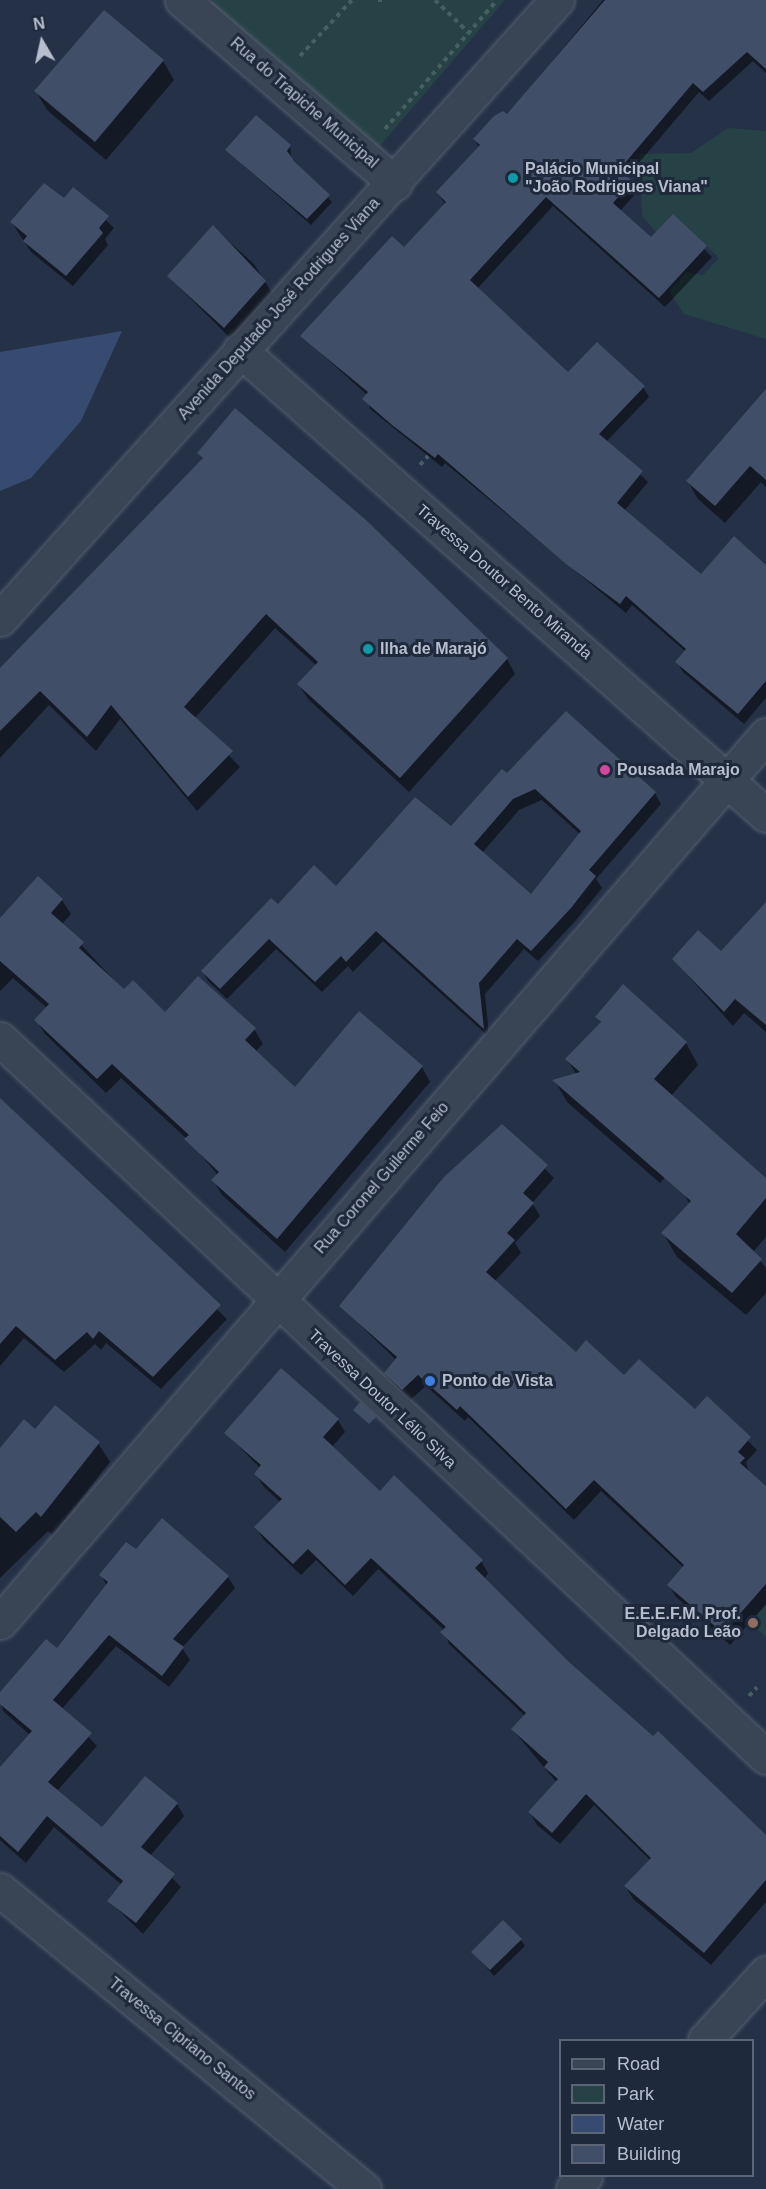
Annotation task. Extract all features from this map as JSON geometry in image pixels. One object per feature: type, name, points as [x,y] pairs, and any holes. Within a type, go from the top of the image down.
[{"type":"street","name":"Rua do Trapiche Municipal","points":[[182,0],[395,183]]},
{"type":"street","name":"Avenida Deputado José Rodrigues Viana","points":[[0,619],[240,350],[395,183],[557,0]]},
{"type":"street","name":"Travessa Doutor Bento Miranda","points":[[240,350],[727,778],[766,815]]},
{"type":"street","name":"Rua Coronel Guilerme Feio","points":[[0,1622],[766,735]]},
{"type":"street","name":"Travessa Doutor Lélio Silva","points":[[0,1039],[766,1757]]},
{"type":"street","name":"Travessa Cipriano Santos","points":[[0,1890],[364,2189]]},
{"type":"street","points":[[706,2039],[766,1972]]},
{"type":"street","points":[[573,2189],[583,2177]]},
{"type":"path","points":[[292,66],[352,0]]},
{"type":"path","points":[[378,0],[385,0]]},
{"type":"path","points":[[435,0],[469,33]]},
{"type":"path","points":[[378,137],[497,0]]},
{"type":"green space","points":[[213,0],[505,0],[378,148],[210,3]]},
{"type":"green space","points":[[728,128],[766,131],[766,339],[684,314],[669,291],[687,272],[703,275],[719,258],[673,215],[656,232],[642,216],[639,154],[691,153]]},
{"type":"green space","points":[[766,1605],[766,1637],[750,1623]]},
{"type":"water","points":[[122,331],[81,421],[31,478],[0,491],[0,352]]},
{"type":"building","points":[[605,0],[766,0],[766,69],[747,52],[703,92],[693,83],[619,170],[632,181],[613,203],[651,237],[673,214],[707,246],[659,298],[546,197],[470,280],[568,372],[597,342],[645,386],[599,434],[643,471],[617,503],[701,574],[734,536],[766,565],[766,681],[738,714],[675,662],[686,649],[626,596],[620,604],[566,564],[438,454],[435,458],[392,425],[362,399],[368,392],[300,336],[392,236],[404,247],[446,202],[436,192],[480,145],[473,139],[494,116],[503,111],[507,114]]},
{"type":"building","points":[[104,10],[164,60],[95,142],[34,91]]},
{"type":"building","points":[[256,115],[291,145],[287,151],[295,162],[330,195],[307,219],[225,150]]},
{"type":"building","points":[[44,183],[64,198],[73,187],[109,216],[99,228],[103,233],[66,276],[23,241],[27,236],[10,222]]},
{"type":"building","points":[[213,225],[266,281],[224,328],[167,276]]},
{"type":"building","points":[[766,389],[766,480],[750,466],[715,506],[686,481]]},
{"type":"building","points":[[235,408],[366,520],[508,658],[400,778],[297,684],[318,662],[266,614],[184,707],[233,751],[188,797],[111,705],[87,737],[40,691],[0,731],[0,668],[203,458],[197,453]]},
{"type":"building","points":[[566,711],[656,792],[589,870],[596,876],[571,908],[531,951],[517,939],[479,983],[484,1029],[376,931],[346,962],[341,956],[315,982],[269,939],[220,989],[201,971],[271,898],[278,904],[314,865],[336,886],[415,797],[451,826],[502,769],[507,773]],"holes":[[[535,789],[581,831],[531,894],[474,844],[513,799]]]},
{"type":"building","points":[[38,876],[63,899],[51,913],[84,942],[79,948],[124,989],[133,980],[165,1012],[198,976],[256,1028],[245,1040],[295,1087],[359,1011],[423,1066],[277,1239],[211,1180],[219,1172],[184,1139],[189,1135],[112,1064],[97,1079],[34,1020],[49,1004],[0,961],[0,918]]},
{"type":"building","points":[[766,902],[766,1025],[735,999],[724,1012],[672,959],[698,930],[721,951]]},
{"type":"building","points":[[623,984],[687,1042],[654,1079],[766,1178],[766,1198],[736,1234],[762,1259],[732,1293],[661,1233],[691,1201],[552,1080],[580,1072],[565,1059],[601,1022],[595,1017]]},
{"type":"building","points":[[0,1098],[221,1305],[153,1377],[99,1331],[93,1339],[87,1332],[55,1360],[16,1326],[0,1344]]},
{"type":"building","points":[[502,1124],[548,1165],[523,1193],[534,1203],[507,1233],[515,1240],[486,1272],[576,1352],[586,1340],[624,1375],[639,1359],[695,1409],[707,1396],[751,1437],[738,1452],[745,1458],[740,1463],[766,1486],[766,1584],[723,1633],[667,1585],[684,1565],[594,1480],[566,1509],[460,1406],[457,1410],[418,1375],[402,1390],[384,1373],[397,1357],[339,1306],[444,1177]]},
{"type":"building","points":[[281,1368],[339,1419],[323,1437],[380,1491],[394,1475],[483,1560],[475,1568],[569,1662],[653,1736],[658,1731],[766,1835],[766,1880],[704,1953],[624,1886],[651,1858],[586,1794],[552,1833],[528,1812],[558,1779],[544,1767],[548,1762],[511,1729],[526,1713],[440,1632],[446,1627],[371,1558],[345,1585],[308,1549],[293,1564],[254,1527],[282,1499],[254,1474],[261,1465],[224,1433]]},
{"type":"building","points":[[360,1402],[376,1417],[369,1424],[353,1410]]},
{"type":"building","points":[[55,1405],[100,1442],[41,1517],[36,1512],[16,1532],[0,1517],[0,1448],[24,1419],[35,1429]]},
{"type":"building","points":[[162,1518],[229,1576],[173,1639],[184,1647],[162,1676],[109,1635],[53,1700],[92,1733],[48,1782],[102,1827],[145,1776],[178,1803],[141,1847],[175,1874],[136,1923],[107,1901],[123,1881],[47,1816],[18,1852],[0,1836],[0,1767],[32,1731],[0,1704],[0,1692],[46,1639],[57,1648],[108,1582],[99,1575],[126,1542],[136,1549]]},
{"type":"building","points":[[503,1920],[522,1939],[490,1970],[471,1952]]},
{"type":"place","name":"Palácio Municipal \"João Rodrigues Viana\"","points":[[513,178]]},
{"type":"place","name":"Ilha de Marajó","points":[[368,649]]},
{"type":"place","name":"Pousada Marajo","points":[[605,770]]},
{"type":"place","name":"Ponto de Vista","points":[[430,1381]]},
{"type":"place","name":"E.E.E.F.M. Prof. Delgado Leão","points":[[753,1623]]}]
